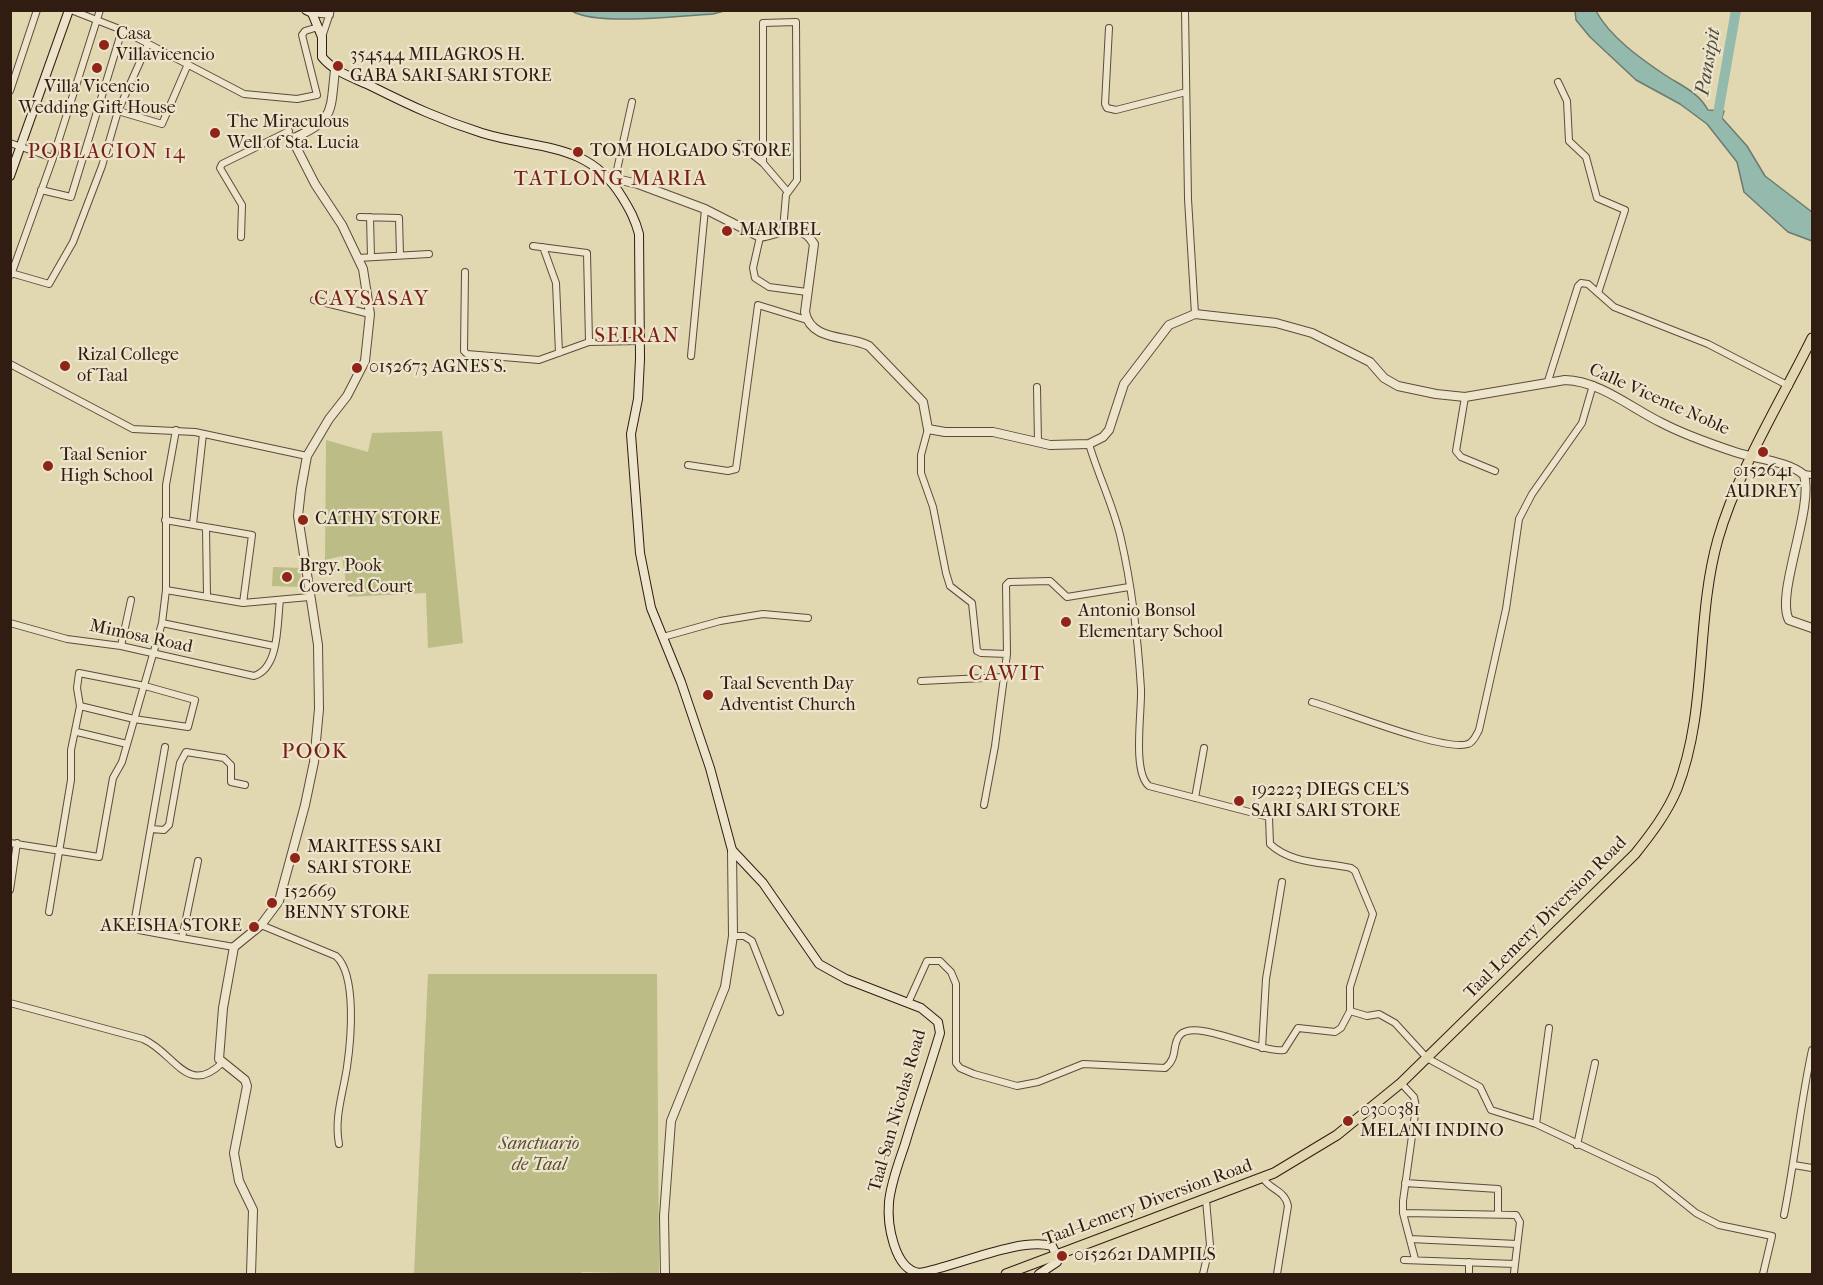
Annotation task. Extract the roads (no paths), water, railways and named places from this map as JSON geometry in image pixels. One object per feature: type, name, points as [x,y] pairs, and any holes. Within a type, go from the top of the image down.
[{"type":"main road","points":[[10,176],[70,10]]},
{"type":"main road","points":[[309,12],[322,37],[322,57],[335,70],[427,115],[508,140],[571,152],[588,160],[612,178]]},
{"type":"main road","name":"Taal-San Nicolas Road","points":[[612,178],[634,215],[639,234],[638,399],[631,434],[646,583],[651,608],[681,682],[710,768],[732,849],[763,883],[819,964],[846,979],[921,1008],[938,1022],[940,1033],[897,1169],[889,1203],[896,1248],[910,1272],[919,1273],[999,1252],[1043,1244],[1052,1246],[1058,1253]]},
{"type":"main road","name":"Taal-Lemery Diversion Road","points":[[1006,1275],[1058,1253],[1263,1178],[1320,1148],[1367,1113],[1401,1083],[1620,870],[1662,816],[1676,790],[1689,745],[1712,561],[1726,514],[1812,338]]},
{"type":"main road","points":[[1039,1275],[1057,1262],[1058,1253]]},
{"type":"street","points":[[10,91],[37,10]]},
{"type":"street","points":[[70,10],[122,30],[244,94],[297,99],[317,95],[302,35],[305,31],[318,27]]},
{"type":"street","points":[[100,10],[53,158],[11,274],[49,284],[73,242],[102,166],[118,111],[148,44]]},
{"type":"street","points":[[928,429],[945,432],[993,432],[1050,445],[1089,444],[1103,437],[1109,430],[1124,384],[1169,325],[1195,314],[1188,199],[1185,10]]},
{"type":"street","points":[[309,12],[331,13],[322,37]]},
{"type":"street","points":[[763,163],[763,22],[796,22],[797,180],[787,191],[783,230]]},
{"type":"street","points":[[1109,28],[1105,104],[1107,108],[1116,110],[1186,92]]},
{"type":"street","points":[[41,190],[71,197],[122,30]]},
{"type":"street","points":[[118,111],[162,124],[188,64]]},
{"type":"street","points":[[10,65],[19,67]]},
{"type":"street","points":[[241,237],[242,204],[220,168],[222,164],[289,132],[317,127],[331,109],[335,70]]},
{"type":"street","points":[[1558,82],[1568,101],[1569,141],[1586,157],[1597,198],[1624,210],[1598,293]]},
{"type":"street","points":[[632,102],[612,178],[638,184],[705,209],[760,237],[783,230],[803,232],[814,244],[807,292],[805,314],[807,321]]},
{"type":"street","points":[[251,1275],[252,1209],[239,1181],[234,1153],[247,1086],[245,1080],[222,1063],[219,1054],[220,1041],[234,947],[261,925],[274,910],[284,890],[314,762],[319,710],[318,645],[298,516],[307,456],[347,396],[365,361],[370,314],[368,289],[358,258],[289,132]]},
{"type":"street","points":[[10,143],[53,158]]},
{"type":"street","points":[[739,144],[763,163],[787,191]]},
{"type":"street","points":[[691,356],[705,209]]},
{"type":"street","points":[[360,217],[399,218],[400,255]]},
{"type":"street","points":[[370,217],[371,257]]},
{"type":"street","points":[[760,237],[753,268],[755,278],[769,286],[807,292]]},
{"type":"street","points":[[533,246],[587,253],[589,342]]},
{"type":"street","points":[[543,247],[556,283],[559,353]]},
{"type":"street","points":[[358,258],[429,254]]},
{"type":"street","points":[[465,272],[464,351],[467,354],[539,360],[589,342],[639,341]]},
{"type":"street","points":[[1548,381],[1578,286],[1581,283],[1588,284],[1614,307],[1708,344],[1789,386]]},
{"type":"street","points":[[314,300],[370,314]]},
{"type":"street","points":[[688,465],[728,471],[736,469],[758,305],[807,321],[821,334],[860,341],[869,346],[923,402],[928,429],[921,455],[921,473],[933,507],[950,586],[972,603],[977,651],[1007,654]]},
{"type":"street","name":"Calle Vicente Noble","points":[[1195,314],[1276,323],[1312,333],[1370,362],[1384,378],[1398,386],[1465,397],[1548,381],[1579,380],[1593,385],[1664,424],[1752,458],[1797,469],[1803,474]]},
{"type":"street","points":[[10,364],[133,429],[176,430],[203,434],[307,456]]},
{"type":"street","points":[[1312,702],[1401,732],[1459,745],[1469,744],[1474,739],[1506,609],[1519,519],[1532,494],[1582,423],[1593,385]]},
{"type":"street","points":[[1037,387],[1038,442]]},
{"type":"street","points":[[1465,397],[1456,451],[1461,457],[1495,471]]},
{"type":"street","points":[[11,889],[14,843],[99,856],[113,778],[127,744],[162,623],[166,590],[166,485],[176,430]]},
{"type":"street","points":[[193,524],[203,434]]},
{"type":"street","points":[[908,1003],[927,961],[940,961],[951,972],[957,984],[954,1046],[956,1063],[960,1068],[974,1074],[1017,1086],[1038,1082],[1083,1064],[1165,1068],[1174,1060],[1177,1039],[1185,1032],[1201,1030],[1262,1048],[1284,1050],[1298,1028],[1335,1032],[1341,1028],[1350,1011],[1350,987],[1372,914],[1355,871],[1345,866],[1288,856],[1270,844],[1269,817],[1149,786],[1143,782],[1140,765],[1141,689],[1129,587],[1121,537],[1089,444]]},
{"type":"street","points":[[1803,474],[1812,475]]},
{"type":"street","points":[[1803,474],[1806,479],[1785,607],[1789,620],[1812,628]]},
{"type":"street","points":[[165,520],[252,535],[243,603]]},
{"type":"street","points":[[206,527],[207,596]]},
{"type":"street","points":[[984,805],[995,746],[1007,654],[1005,591],[1009,582],[1050,580],[1067,597],[1129,587]]},
{"type":"street","points":[[166,590],[243,603],[309,597]]},
{"type":"street","points":[[121,646],[131,600]]},
{"type":"street","points":[[162,623],[274,646],[280,600]]},
{"type":"street","points":[[663,637],[720,621],[763,614],[808,618]]},
{"type":"street","name":"Mimosa Road","points":[[10,623],[67,639],[121,646],[154,656],[254,675],[264,670],[274,646]]},
{"type":"street","points":[[49,912],[61,852],[71,780],[71,750],[77,732],[80,706],[77,687],[79,673],[145,686],[195,700],[188,727],[134,719],[80,706]]},
{"type":"street","points":[[921,681],[1004,677]]},
{"type":"street","points":[[77,732],[127,744]]},
{"type":"street","points":[[165,747],[134,924],[139,930],[234,947]]},
{"type":"street","points":[[1195,798],[1204,748]]},
{"type":"street","points":[[151,829],[164,830],[169,825],[180,763],[186,752],[226,759],[231,765],[231,782],[245,785]]},
{"type":"street","points":[[665,1275],[664,1216],[671,1121],[724,987],[733,936],[732,849]]},
{"type":"street","points":[[182,938],[198,861]]},
{"type":"street","points":[[1262,1048],[1266,979],[1281,882]]},
{"type":"street","points":[[261,925],[336,956],[342,962],[350,979],[347,1065],[336,1117],[339,1144]]},
{"type":"street","points":[[733,936],[744,936],[752,940],[780,1012]]},
{"type":"street","points":[[10,1003],[151,1043],[194,1077],[207,1076],[222,1063]]},
{"type":"street","points":[[1350,1011],[1367,1016],[1379,1014],[1395,1023],[1427,1058],[1480,1087],[1491,1110],[1536,1124],[1655,1180],[1696,1213],[1719,1225],[1772,1236],[1763,1275]]},
{"type":"street","points":[[1536,1124],[1550,1028]]},
{"type":"street","points":[[1784,1215],[1794,1165],[1797,1126],[1812,1050]]},
{"type":"street","points":[[1576,1144],[1595,1063]]},
{"type":"street","points":[[1401,1083],[1414,1097],[1416,1107],[1403,1213],[1415,1259]]},
{"type":"street","points":[[1794,1165],[1812,1168]]},
{"type":"street","points":[[1263,1178],[1267,1185],[1284,1196],[1288,1206],[1277,1275]]},
{"type":"street","points":[[1406,1183],[1498,1189],[1498,1214]]},
{"type":"street","points":[[1203,1275],[1210,1245],[1206,1200]]},
{"type":"street","points":[[1403,1213],[1498,1214],[1518,1217],[1520,1222],[1514,1273]]},
{"type":"street","points":[[1410,1239],[1517,1244]]},
{"type":"street","points":[[1404,1260],[1515,1264]]},
{"type":"street","points":[[1469,1262],[1469,1272]]},
{"type":"water","points":[[572,11],[724,11],[713,14],[619,19],[584,16]]},
{"type":"water","points":[[1575,11],[1596,11],[1609,30],[1636,55],[1694,94],[1708,110],[1724,111],[1722,118],[1747,146],[1765,176],[1812,212],[1812,241],[1788,232],[1744,192],[1737,162],[1707,124],[1680,104],[1636,80],[1590,37],[1576,20]]},
{"type":"waterway","name":"Pansipit","points":[[1717,119],[1736,10]]},
{"type":"place","name":"Casa Villavicencio","points":[[104,45]]},
{"type":"place","name":"354544 MILAGROS H. GABA SARI-SARI STORE","points":[[338,66]]},
{"type":"place","name":"Villa Vicencio Wedding Gift House","points":[[97,68]]},
{"type":"place","name":"The Miraculous Well of Sta. Lucia","points":[[215,133]]},
{"type":"place","name":"TOM HOLGADO STORE","points":[[578,152]]},
{"type":"place","name":"MARIBEL","points":[[727,231]]},
{"type":"place","name":"Rizal College of Taal","points":[[65,366]]},
{"type":"place","name":"0152673 AGNES S.","points":[[357,368]]},
{"type":"place","name":"0152641 AUDREY","points":[[1763,452]]},
{"type":"place","name":"Taal Senior High School","points":[[48,466]]},
{"type":"place","name":"CATHY STORE","points":[[303,520]]},
{"type":"place","name":"Brgy. Pook Covered Court","points":[[287,577]]},
{"type":"place","name":"Antonio Bonsol Elementary School","points":[[1066,622]]},
{"type":"place","name":"Taal Seventh Day Adventist Church","points":[[708,695]]},
{"type":"place","name":"192223 DIEGS CEL’S SARI SARI STORE","points":[[1239,801]]},
{"type":"place","name":"MARITESS SARI SARI STORE","points":[[295,858]]},
{"type":"place","name":"152669 BENNY STORE","points":[[272,903]]},
{"type":"place","name":"AKEISHA STORE","points":[[254,927]]},
{"type":"place","name":"0300381 MELANI INDINO","points":[[1348,1121]]},
{"type":"place","name":"0152621 DAMPILS","points":[[1062,1256]]},
{"type":"district","name":"POBLACION 14","points":[[107,153]]},
{"type":"district","name":"TATLONG MARIA","points":[[611,180]]},
{"type":"district","name":"CAYSASAY","points":[[372,300]]},
{"type":"district","name":"SEIRAN","points":[[637,337]]},
{"type":"district","name":"CAWIT","points":[[1007,675]]},
{"type":"district","name":"POOK","points":[[315,753]]},
{"type":"park label","name":"Sanctuario de Taal","points":[[539,1155]]}]
